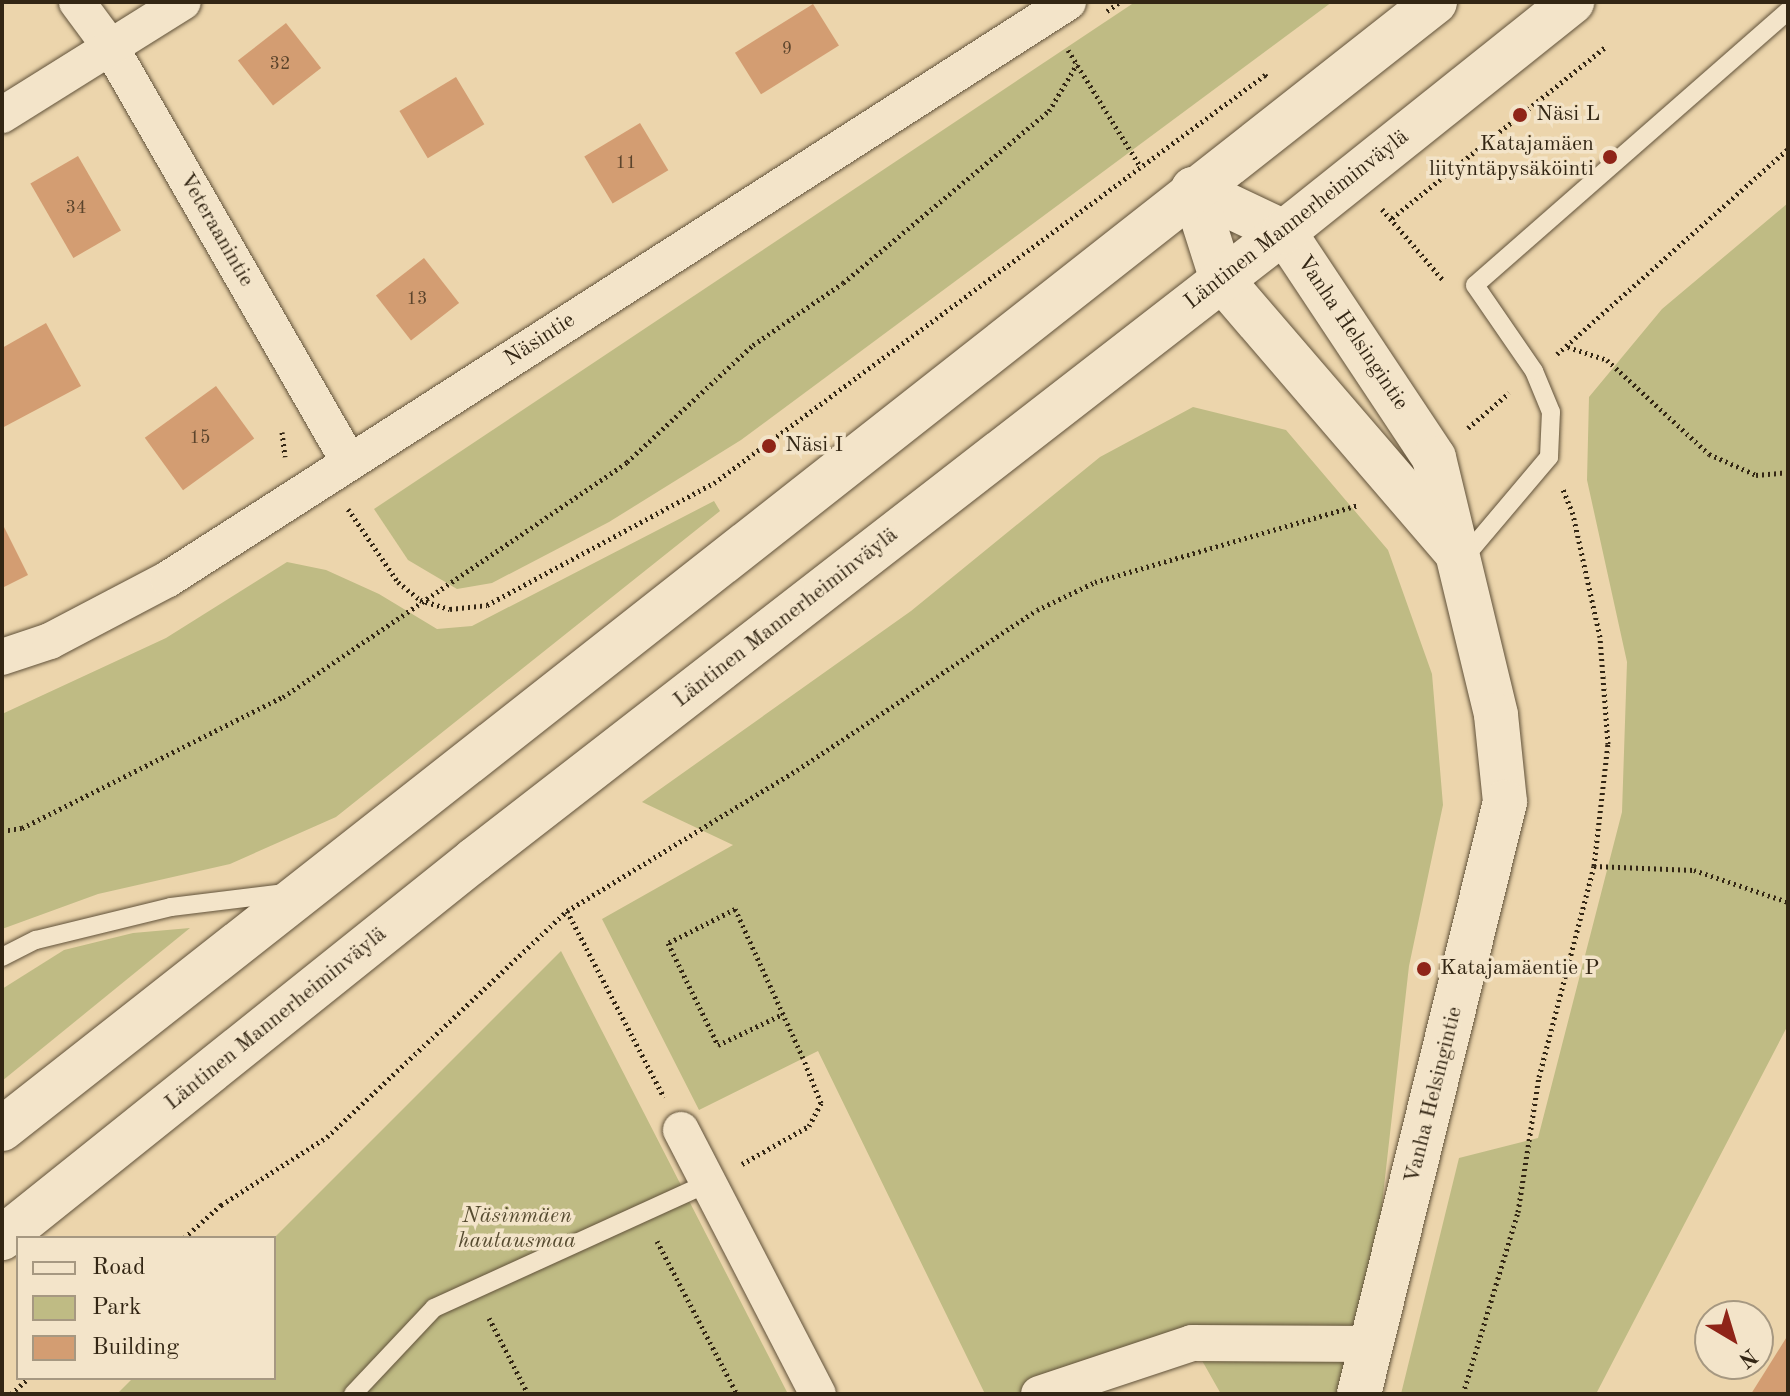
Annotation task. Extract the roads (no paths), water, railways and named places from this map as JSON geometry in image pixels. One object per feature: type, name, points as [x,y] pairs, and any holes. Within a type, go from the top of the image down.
[{"type":"main road","points":[[2,1129],[1193,189],[1435,2]]},
{"type":"main road","name":"Läntinen Mannerheiminväylä","points":[[2,1238],[474,860],[1284,232],[1572,2]]},
{"type":"main road","name":"Vanha Helsingintie","points":[[1193,189],[1284,232],[1434,458],[1462,560],[1496,715],[1505,802],[1359,1394]]},
{"type":"main road","name":"Vanha Helsingintie","points":[[1193,189],[1222,280],[1462,560]]},
{"type":"street","name":"Veteraanintie","points":[[77,2],[111,48],[349,462]]},
{"type":"street","points":[[2,115],[183,2]]},
{"type":"street","name":"Näsintie","points":[[2,657],[50,641],[168,579],[1068,2]]},
{"type":"street","points":[[681,1130],[706,1184],[818,1394]]},
{"type":"street","points":[[1039,1394],[1192,1343],[1372,1344]]},
{"type":"lane","points":[[1462,560],[1549,457],[1551,412],[1534,371],[1475,285],[1788,11]]},
{"type":"lane","points":[[2,957],[36,940],[171,907],[300,892]]},
{"type":"lane","points":[[353,1394],[434,1308],[706,1184]]},
{"type":"place","name":"Näsi L","points":[[1520,115]]},
{"type":"place","name":"Katajamäen liityntäpysäköinti","points":[[1610,157]]},
{"type":"place","name":"Näsi I","points":[[769,446]]},
{"type":"place","name":"Katajamäentie P","points":[[1424,969]]},
{"type":"park label","name":"Näsinmäen hautausmaa","points":[[517,1228]]}]
